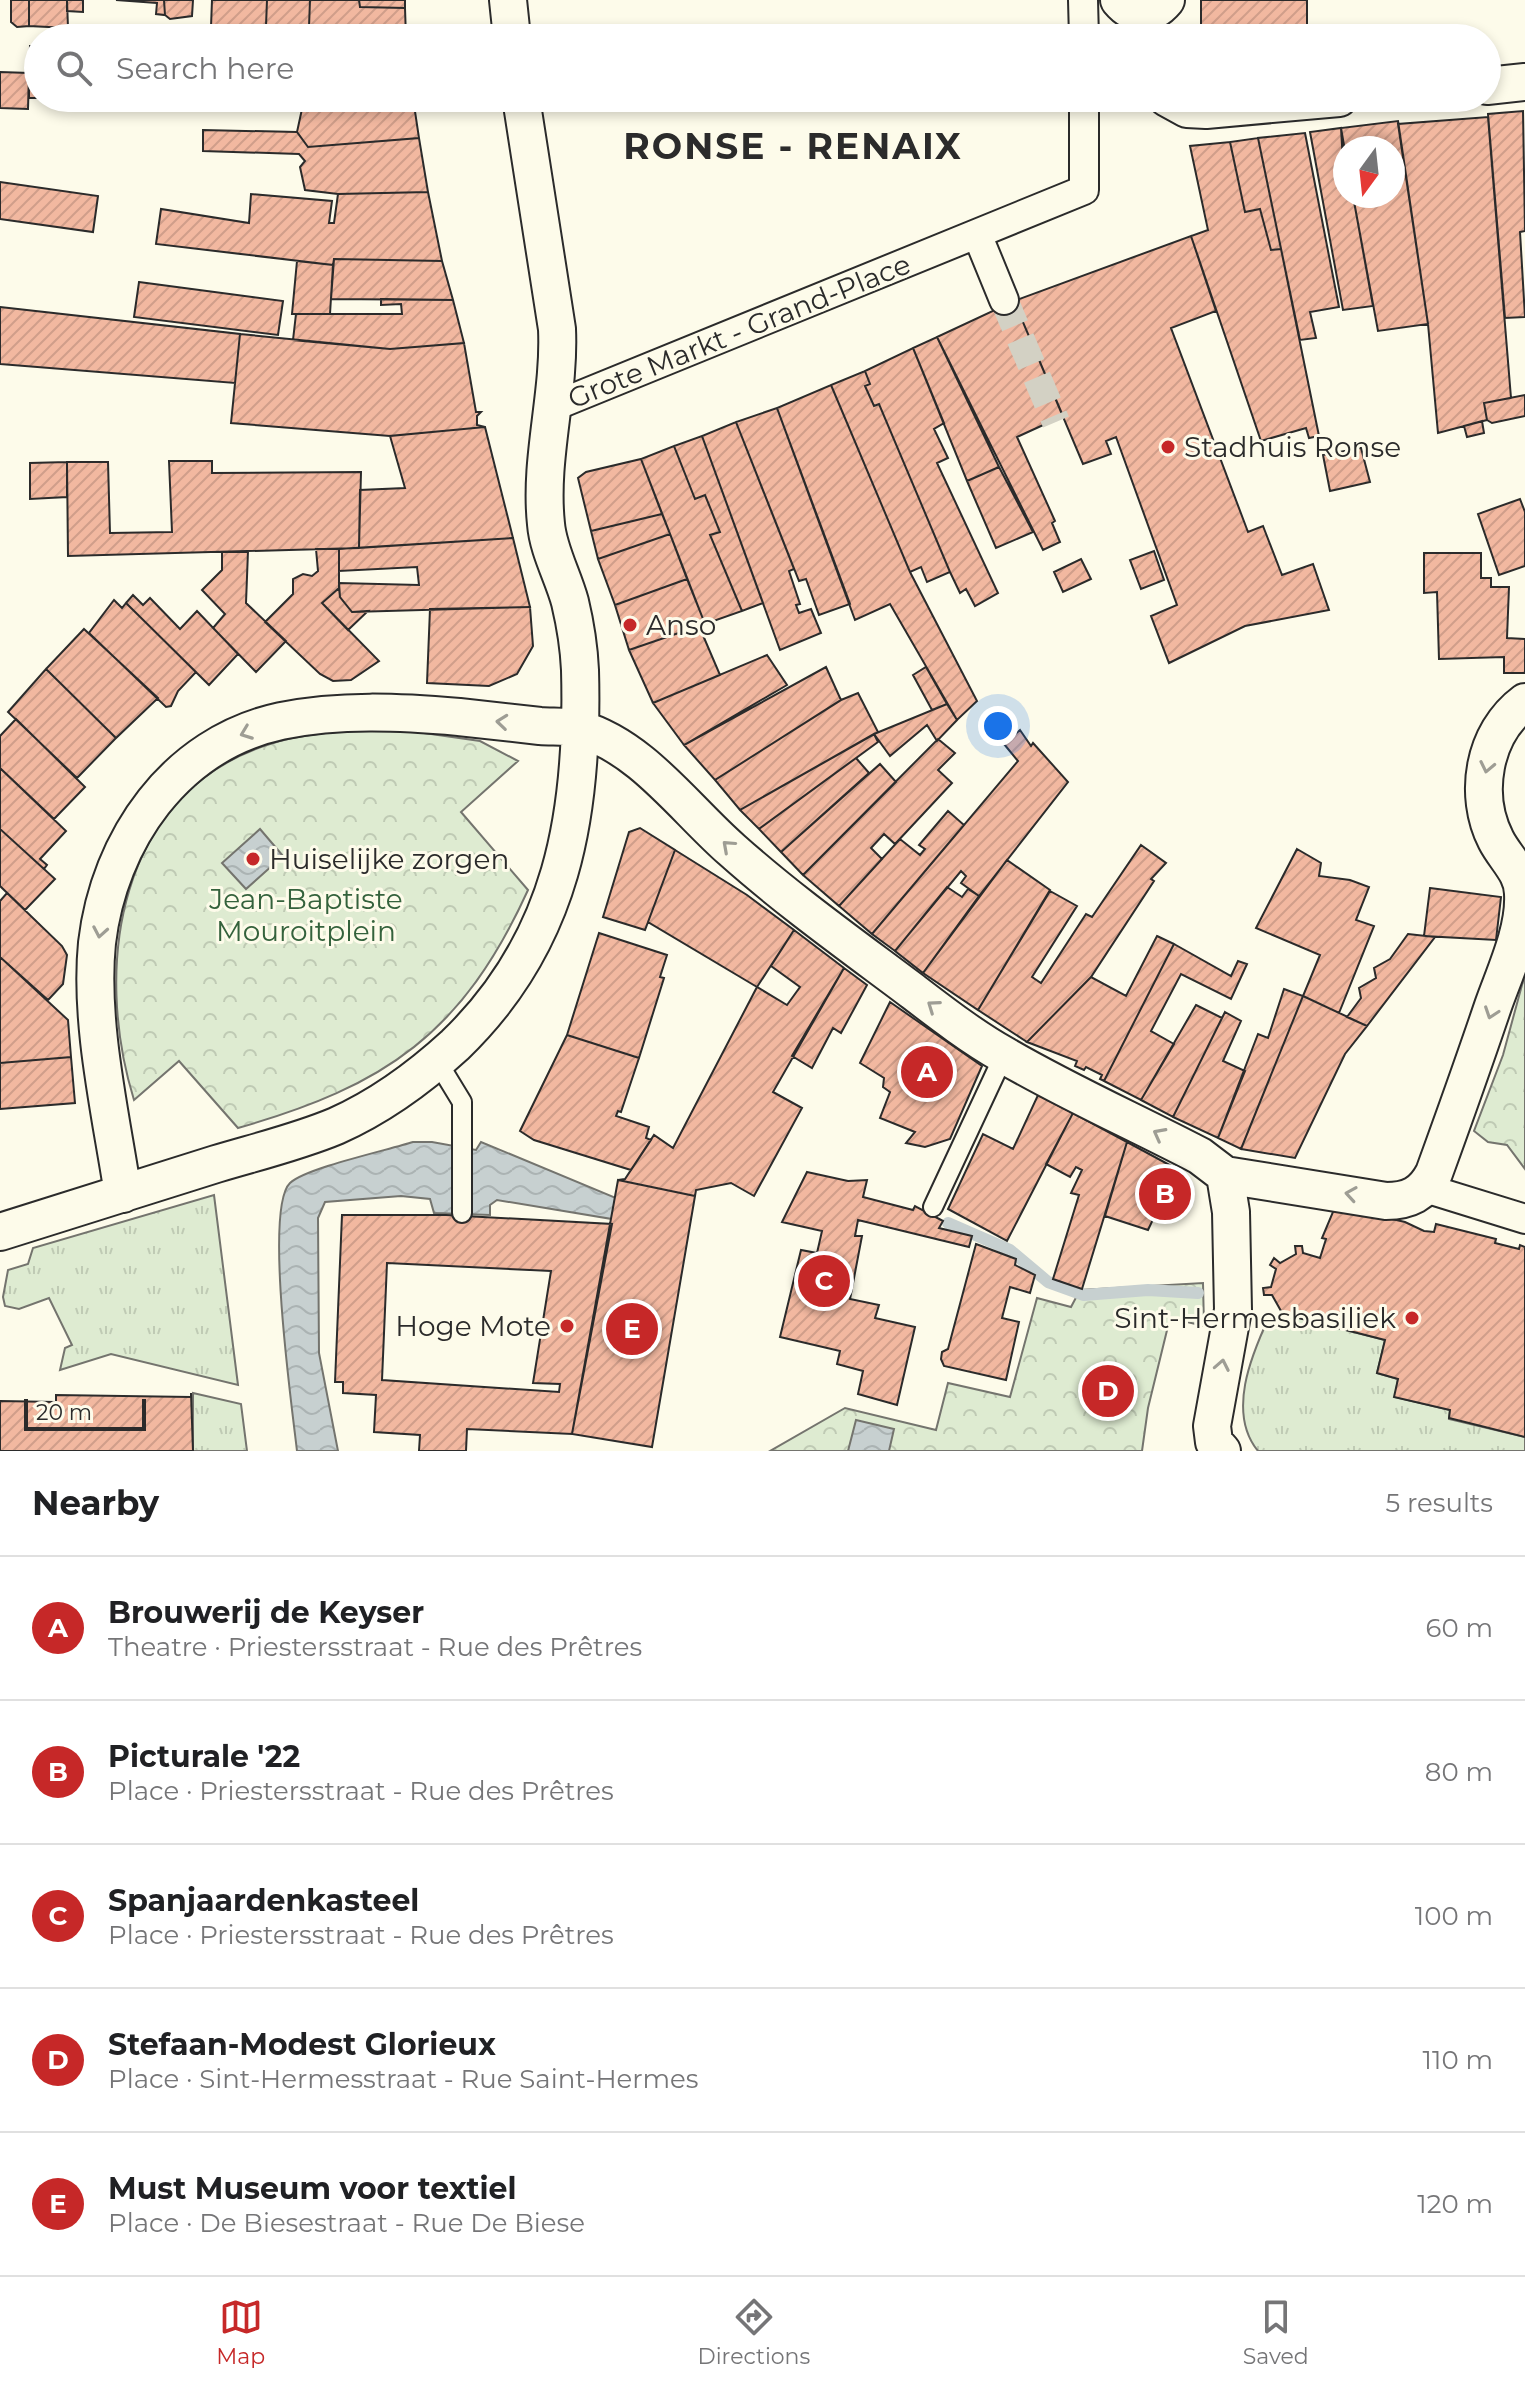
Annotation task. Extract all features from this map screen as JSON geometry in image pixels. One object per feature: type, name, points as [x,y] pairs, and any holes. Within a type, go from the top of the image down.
[{"type":"street","points":[[508,0],[511,24]]},
{"type":"street","points":[[1083,0],[1084,24]]},
{"type":"street","points":[[1501,85],[1525,82]]},
{"type":"street","name":"Grote Markt - Grand-Place","points":[[523,112],[557,329],[558,356],[552,407],[1084,190],[1084,112]]},
{"type":"street","points":[[977,234],[1004,300]]},
{"type":"street","points":[[0,1232],[335,1126],[405,1088],[437,1061],[501,995],[546,918],[568,840],[580,729],[580,666],[571,604],[546,527],[543,475],[552,407]]},
{"type":"street","points":[[123,1194],[102,1055],[97,944],[112,874],[126,841],[145,810],[169,783],[200,756],[238,735],[277,722],[318,715],[395,712],[580,729],[644,765],[732,850],[777,888],[914,993],[1004,1055],[1186,1149],[1225,1175],[1386,1201],[1402,1200],[1425,1188],[1440,1158],[1503,978],[1521,913],[1522,881],[1492,831],[1483,792],[1487,765],[1496,738],[1512,714],[1525,702]]},
{"type":"street","points":[[1212,1448],[1215,1407],[1233,1310],[1231,1212],[1225,1175]]},
{"type":"street","points":[[1425,1188],[1525,1219]]},
{"type":"lane","points":[[933,1207],[1004,1055]]},
{"type":"lane","points":[[437,1061],[462,1102],[462,1213]]},
{"type":"green space","name":"Jean-Baptiste Mouroitplein","points":[[396,729],[480,741],[518,761],[461,812],[528,890],[503,940],[476,982],[447,1017],[414,1047],[378,1072],[290,1112],[238,1128],[179,1061],[134,1100],[122,1048],[116,995],[119,942],[129,890],[149,843],[178,801],[219,768],[270,744],[332,732]]},
{"type":"green space","points":[[1525,974],[1525,1169],[1507,1145],[1488,1142],[1474,1131],[1503,1055]]},
{"type":"green space","points":[[214,1195],[238,1385],[111,1354],[60,1370],[65,1348],[72,1345],[49,1298],[19,1309],[5,1306],[3,1297],[8,1270],[28,1264],[33,1248]]},
{"type":"green space","points":[[1203,1283],[1204,1326],[1170,1318],[1148,1408],[1142,1451],[770,1451],[845,1408],[936,1430],[948,1383],[1010,1397],[1037,1298],[1071,1307],[1080,1290]]},
{"type":"green space","points":[[1287,1315],[1385,1340],[1377,1373],[1398,1379],[1395,1397],[1450,1410],[1449,1419],[1525,1437],[1525,1451],[1258,1451],[1244,1420],[1245,1384],[1269,1317],[1277,1316],[1283,1321]]},
{"type":"green space","points":[[193,1393],[241,1404],[247,1451],[193,1451]]},
{"type":"water","points":[[260,829],[283,856],[246,889],[222,863]]},
{"type":"water","points":[[413,1142],[476,1150],[481,1142],[616,1198],[612,1219],[497,1200],[490,1205],[490,1215],[434,1213],[430,1199],[401,1196],[325,1202],[318,1218],[319,1353],[338,1451],[297,1451],[279,1267],[283,1200],[290,1183],[312,1171]]},
{"type":"water","points":[[856,1420],[894,1429],[889,1451],[848,1451]]},
{"type":"building","points":[[11,0],[29,0],[29,24],[17,27],[11,22]]},
{"type":"building","points":[[29,0],[67,0],[68,24],[29,24]]},
{"type":"building","points":[[67,0],[83,0],[83,12],[67,11]]},
{"type":"building","points":[[116,0],[164,0],[165,15],[156,14],[157,3]]},
{"type":"building","points":[[164,0],[193,0],[192,16],[170,19],[165,15]]},
{"type":"building","points":[[212,0],[267,0],[266,24],[211,24]]},
{"type":"building","points":[[267,0],[310,0],[309,24],[266,24]]},
{"type":"building","points":[[310,0],[359,0],[360,7],[405,8],[406,24],[309,24]]},
{"type":"building","points":[[359,0],[405,0],[405,8],[360,7]]},
{"type":"building","points":[[1201,0],[1307,0],[1307,24],[1201,24]]},
{"type":"building","points":[[0,72],[24,73],[24,109],[0,108]]},
{"type":"building","points":[[1523,111],[1525,231],[1520,232],[1525,317],[1505,318],[1488,114]]},
{"type":"building","points":[[301,112],[415,112],[419,138],[308,147],[297,132]]},
{"type":"building","points":[[1488,117],[1511,398],[1484,403],[1487,420],[1438,433],[1428,324],[1405,171],[1405,136],[1400,136],[1398,124]]},
{"type":"building","points":[[1398,121],[1400,136],[1342,136],[1341,128]]},
{"type":"building","points":[[1341,128],[1341,136],[1333,136],[1333,208],[1355,208],[1373,306],[1343,310],[1310,132]]},
{"type":"building","points":[[203,130],[297,132],[308,147],[419,138],[428,192],[338,194],[305,190],[300,167],[305,161],[299,154],[203,151]]},
{"type":"building","points":[[1305,133],[1339,307],[1310,312],[1316,338],[1300,340],[1258,138]]},
{"type":"building","points":[[1258,138],[1281,249],[1271,250],[1260,209],[1245,212],[1230,142]]},
{"type":"building","points":[[1230,142],[1245,212],[1260,209],[1271,250],[1281,249],[1319,436],[1309,438],[1306,428],[1261,441],[1191,236],[1208,230],[1190,146]]},
{"type":"building","points":[[1405,168],[1428,324],[1378,331],[1355,208],[1405,208]]},
{"type":"building","points":[[0,182],[98,196],[93,232],[0,219]]},
{"type":"building","points":[[428,192],[442,261],[334,259],[333,265],[156,244],[161,209],[249,223],[251,194],[332,201],[329,223],[334,223],[338,194]]},
{"type":"building","name":"Stadhuis Ronse","points":[[1191,236],[1216,311],[1171,328],[1248,532],[1263,526],[1282,575],[1313,564],[1329,610],[1245,626],[1169,663],[1151,616],[1177,605],[1116,437],[1106,441],[1111,454],[1083,464],[1014,301]]},
{"type":"building","points":[[334,259],[442,261],[453,300],[331,299]]},
{"type":"building","points":[[297,261],[333,265],[330,314],[292,314]]},
{"type":"building","points":[[139,282],[283,301],[278,335],[134,317]]},
{"type":"building","points":[[381,299],[453,300],[464,343],[390,349],[293,340],[296,314],[402,314],[401,304],[381,305]]},
{"type":"building","points":[[1014,301],[1063,416],[1017,437],[1055,521],[1052,523],[1060,542],[1043,550],[937,337]]},
{"type":"building","points":[[0,307],[240,334],[235,383],[0,364]]},
{"type":"building","points":[[240,334],[390,349],[464,343],[476,412],[481,412],[477,416],[477,425],[485,427],[390,436],[231,423]]},
{"type":"building","points":[[937,337],[999,467],[967,481],[913,348]]},
{"type":"building","points":[[913,348],[944,423],[934,429],[948,458],[937,463],[998,593],[975,606],[966,589],[960,593],[879,404],[874,406],[865,386],[870,384],[865,371]]},
{"type":"building","points":[[865,371],[870,384],[865,386],[874,406],[879,404],[950,572],[927,582],[921,567],[910,572],[831,385]]},
{"type":"building","points":[[831,385],[910,572],[977,701],[957,720],[890,604],[855,620],[777,408]]},
{"type":"building","points":[[1525,395],[1525,416],[1492,423],[1487,420],[1484,403]]},
{"type":"building","points":[[777,408],[850,604],[819,615],[806,579],[799,581],[736,422]]},
{"type":"building","points":[[1482,421],[1484,433],[1467,437],[1464,426]]},
{"type":"building","points":[[736,422],[794,569],[789,571],[800,604],[796,605],[799,613],[811,609],[821,633],[780,650],[702,436]]},
{"type":"building","points":[[485,427],[513,538],[359,548],[360,490],[405,488],[390,436]]},
{"type":"building","points":[[702,436],[763,603],[742,611],[710,535],[720,532],[705,495],[695,499],[674,446]]},
{"type":"building","points":[[674,446],[695,499],[705,495],[720,532],[710,535],[742,611],[705,624],[641,459]]},
{"type":"building","points":[[1361,448],[1370,482],[1330,491],[1323,455]]},
{"type":"building","points":[[641,459],[662,514],[591,531],[578,478],[586,472]]},
{"type":"building","points":[[169,461],[212,461],[212,473],[361,472],[359,548],[68,556],[67,462],[108,462],[110,533],[172,532]]},
{"type":"building","points":[[67,462],[67,497],[30,499],[30,463]]},
{"type":"building","points":[[999,467],[1033,532],[996,548],[967,481]]},
{"type":"building","points":[[1520,499],[1525,512],[1525,566],[1499,575],[1478,514]]},
{"type":"building","points":[[662,514],[670,534],[598,559],[591,531]]},
{"type":"building","points":[[670,534],[687,579],[615,605],[598,559]]},
{"type":"building","points":[[513,538],[530,607],[352,612],[340,597],[339,583],[419,585],[417,567],[339,571],[339,549]]},
{"type":"building","points":[[316,549],[339,549],[339,588],[322,603],[379,661],[351,680],[333,681],[320,674],[265,622],[293,594],[293,579],[303,574],[312,576],[318,571]]},
{"type":"building","points":[[248,551],[246,603],[286,641],[256,672],[213,628],[225,614],[202,590],[222,570],[222,552]]},
{"type":"building","points":[[1154,551],[1164,580],[1141,589],[1130,560]]},
{"type":"building","points":[[1424,553],[1481,553],[1481,578],[1491,578],[1491,587],[1509,587],[1507,638],[1525,639],[1525,673],[1504,673],[1504,657],[1439,659],[1437,592],[1424,593]]},
{"type":"building","points":[[1081,559],[1091,579],[1063,592],[1054,572]]},
{"type":"building","points":[[687,579],[705,624],[629,650],[615,605]]},
{"type":"building","points":[[339,588],[340,597],[352,612],[368,611],[348,630],[322,603]]},
{"type":"building","points":[[133,595],[143,605],[150,598],[180,629],[197,611],[238,654],[209,685],[126,603]]},
{"type":"building","points":[[114,600],[122,608],[126,603],[196,672],[178,691],[171,706],[166,707],[89,633]]},
{"type":"building","points":[[530,607],[533,646],[517,674],[489,686],[427,683],[430,609]]},
{"type":"building","points":[[699,626],[720,675],[653,703],[629,650]]},
{"type":"building","points":[[84,629],[158,698],[116,738],[46,669]]},
{"type":"building","points":[[767,655],[787,685],[684,745],[653,703]]},
{"type":"building","points":[[826,667],[841,700],[715,780],[684,745]]},
{"type":"building","points":[[926,667],[947,704],[932,710],[913,675]]},
{"type":"building","points":[[46,669],[116,738],[77,778],[8,712]]},
{"type":"building","points":[[858,693],[878,732],[740,810],[715,780],[841,700]]},
{"type":"building","points":[[947,704],[957,720],[937,741],[927,725],[890,756],[874,734]]},
{"type":"building","points":[[16,719],[85,787],[54,819],[0,768],[0,736]]},
{"type":"building","points":[[1020,730],[1031,746],[1033,743],[1068,782],[979,896],[961,883],[966,876],[961,871],[895,951],[872,934],[1018,761],[1004,744]]},
{"type":"building","points":[[874,734],[878,742],[759,829],[740,810]]},
{"type":"building","points":[[938,739],[955,753],[938,770],[952,783],[895,844],[884,834],[871,848],[882,859],[839,906],[803,875]]},
{"type":"building","points":[[856,758],[869,773],[781,852],[759,829]]},
{"type":"building","points":[[880,764],[896,782],[803,875],[781,852]]},
{"type":"building","points":[[0,768],[66,831],[40,859],[47,865],[44,869],[0,829]]},
{"type":"building","points":[[948,811],[964,825],[872,934],[839,906],[900,839],[920,855],[925,849],[919,845]]},
{"type":"building","points":[[640,828],[675,850],[645,930],[603,917],[629,832]]},
{"type":"building","points":[[0,829],[55,879],[25,910],[0,886]]},
{"type":"building","points":[[1141,845],[1166,863],[1151,879],[1154,881],[1091,977],[1027,1042],[978,1010],[1050,891],[1077,906],[1032,977],[1041,983],[1086,914],[1092,917]]},
{"type":"building","points":[[1297,849],[1321,863],[1319,876],[1350,880],[1369,887],[1356,920],[1374,926],[1339,1013],[1303,996],[1320,955],[1256,928]]},
{"type":"building","points":[[675,850],[747,895],[794,930],[757,987],[648,922]]},
{"type":"building","points":[[1007,860],[1050,890],[978,1010],[923,973]]},
{"type":"building","points":[[947,887],[962,897],[968,889],[979,896],[923,973],[895,951]]},
{"type":"building","points":[[1430,888],[1501,897],[1496,940],[1424,936]]},
{"type":"building","points":[[7,893],[62,946],[67,955],[63,984],[48,1000],[0,957],[0,901]]},
{"type":"building","points":[[794,930],[844,968],[773,1092],[802,1108],[754,1196],[731,1183],[696,1190],[695,1196],[618,1180],[625,1179],[654,1135],[673,1148],[757,987],[787,1005],[800,987],[771,966]]},
{"type":"building","points":[[599,933],[667,955],[660,977],[664,978],[639,1058],[567,1035]]},
{"type":"building","points":[[1408,934],[1435,937],[1367,1026],[1347,1017],[1361,998],[1359,988],[1376,978],[1374,968],[1390,959]]},
{"type":"building","points":[[1157,936],[1174,944],[1104,1081],[1100,1079],[1102,1075],[1086,1067],[1084,1070],[1075,1066],[1077,1061],[1027,1042],[1091,977],[1126,996]]},
{"type":"building","points":[[1174,944],[1231,976],[1238,961],[1247,964],[1231,999],[1181,974],[1151,1031],[1174,1044],[1141,1100],[1104,1081]]},
{"type":"building","points":[[0,957],[68,1020],[71,1057],[0,1063]]},
{"type":"building","points":[[844,968],[867,985],[841,1033],[833,1028],[812,1068],[792,1056]]},
{"type":"building","points":[[1284,989],[1303,996],[1241,1149],[1218,1138],[1258,1034],[1268,1038]]},
{"type":"building","points":[[1303,996],[1367,1026],[1345,1054],[1295,1158],[1241,1149]]},
{"type":"building","points":[[890,1002],[982,1066],[950,1139],[925,1147],[906,1143],[915,1132],[880,1118],[890,1092],[883,1087],[884,1078],[860,1063]]},
{"type":"building","points":[[1196,1005],[1222,1018],[1173,1117],[1141,1100]]},
{"type":"building","points":[[1225,1012],[1241,1021],[1223,1061],[1245,1071],[1218,1138],[1173,1117]]},
{"type":"building","points":[[567,1035],[639,1058],[621,1112],[618,1111],[616,1116],[649,1127],[646,1138],[651,1140],[631,1170],[534,1140],[520,1131]]},
{"type":"building","points":[[71,1057],[75,1103],[0,1109],[0,1063]]},
{"type":"building","points":[[1038,1095],[1073,1113],[1007,1241],[948,1209],[983,1134],[1013,1149]]},
{"type":"building","points":[[1073,1113],[1127,1142],[1082,1289],[1053,1279],[1079,1195],[1071,1193],[1082,1170],[1076,1167],[1070,1177],[1046,1164]]},
{"type":"building","points":[[1127,1142],[1177,1169],[1148,1230],[1105,1216]]},
{"type":"building","points":[[807,1172],[848,1181],[867,1180],[863,1197],[913,1210],[915,1206],[943,1221],[939,1228],[972,1236],[969,1247],[858,1220],[855,1236],[862,1236],[850,1299],[879,1305],[875,1318],[915,1327],[897,1405],[858,1394],[863,1371],[837,1364],[840,1351],[780,1337],[801,1250],[817,1253],[822,1231],[782,1222]]},
{"type":"building","points":[[618,1180],[695,1196],[652,1447],[572,1434]]},
{"type":"building","name":"Sint-Hermesbasiliek","points":[[1331,1205],[1405,1222],[1424,1231],[1434,1232],[1436,1224],[1496,1239],[1495,1243],[1519,1249],[1520,1245],[1525,1247],[1525,1437],[1449,1418],[1450,1410],[1394,1397],[1398,1379],[1377,1373],[1385,1340],[1287,1315],[1283,1321],[1277,1316],[1281,1311],[1272,1295],[1264,1295],[1263,1288],[1271,1287],[1276,1269],[1270,1265],[1274,1258],[1280,1263],[1296,1254],[1295,1246],[1302,1246],[1303,1253],[1320,1258],[1326,1239],[1322,1238],[1333,1212]]},
{"type":"building","name":"Hoge Mote","points":[[342,1215],[446,1215],[612,1224],[572,1434],[467,1429],[466,1451],[419,1451],[420,1435],[374,1432],[376,1395],[343,1393],[343,1382],[335,1382]],"holes":[[[387,1263],[551,1271],[533,1383],[560,1384],[559,1392],[382,1380]]]},
{"type":"building","points":[[976,1244],[1016,1259],[1015,1265],[1035,1275],[1030,1293],[1010,1287],[1002,1318],[1019,1322],[1006,1380],[944,1366],[941,1359],[942,1352],[948,1349]]},
{"type":"building","points":[[191,1393],[193,1451],[0,1451],[0,1401],[56,1402],[56,1395],[191,1397]]},
{"type":"waterway","points":[[948,1223],[1010,1250],[1048,1282],[1084,1295],[1148,1290],[1198,1293]]},
{"type":"tunnel","points":[[1004,300],[1056,422]]},
{"type":"place","name":"Stadhuis Ronse","points":[[1168,447]]},
{"type":"place","name":"Anso","points":[[630,625]]},
{"type":"place","name":"Huiselijke zorgen","points":[[253,859]]},
{"type":"place","name":"Brouwerij de Keyser","points":[[927,1072]]},
{"type":"place","name":"Picturale '22","points":[[1165,1194]]},
{"type":"place","name":"Spanjaardenkasteel","points":[[824,1281]]},
{"type":"place","name":"Sint-Hermesbasiliek","points":[[1412,1318]]},
{"type":"place","name":"Hoge Mote","points":[[567,1326]]},
{"type":"place","name":"Must Museum voor textiel","points":[[632,1329]]},
{"type":"place","name":"Stefaan-Modest Glorieux","points":[[1108,1391]]},
{"type":"district","name":"RONSE - RENAIX","points":[[793,146]]}]
